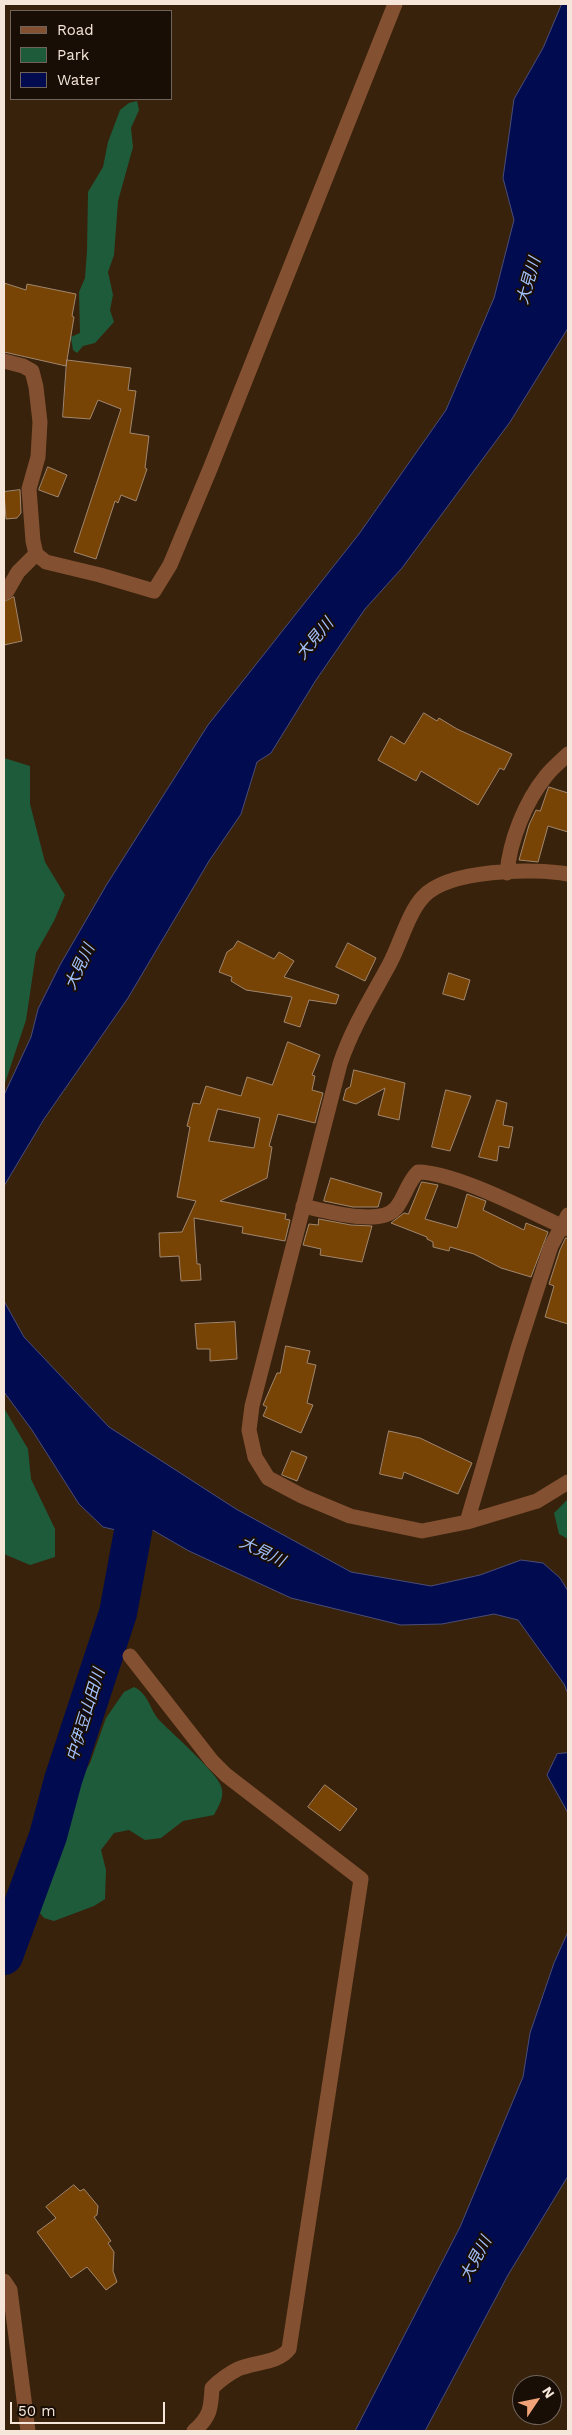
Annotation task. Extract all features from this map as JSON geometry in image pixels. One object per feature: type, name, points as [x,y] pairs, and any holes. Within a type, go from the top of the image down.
[{"type":"street","points":[[4,361],[23,366],[32,371],[36,387],[40,436],[28,500],[36,554],[46,562],[100,574],[154,591],[170,565],[214,459],[395,4]]},
{"type":"street","points":[[4,593],[18,572],[36,554]]},
{"type":"street","points":[[507,873],[514,840],[533,795],[546,776],[568,754]]},
{"type":"street","points":[[568,874],[552,871],[469,875],[433,888],[422,898],[396,952],[350,1035],[303,1206],[252,1406],[249,1430],[255,1457],[268,1478],[302,1496],[350,1516],[422,1531],[467,1522],[536,1500],[568,1482]]},
{"type":"street","points":[[303,1206],[371,1218],[383,1217],[390,1214],[396,1208],[410,1180],[418,1172],[428,1172],[474,1187],[566,1224],[552,1246],[518,1348],[467,1522]]},
{"type":"street","points":[[130,1656],[212,1762],[226,1775],[361,1879],[289,2349],[284,2356],[239,2369],[221,2379],[212,2388],[211,2407],[206,2420],[194,2431]]},
{"type":"street","points":[[4,2281],[10,2290],[28,2431]]},
{"type":"green space","points":[[137,101],[139,110],[131,128],[133,147],[118,201],[114,255],[108,272],[113,295],[110,310],[114,322],[95,343],[83,346],[77,353],[73,350],[71,337],[80,333],[79,292],[85,278],[88,192],[103,167],[108,142],[120,110],[129,103]]},
{"type":"green space","points":[[4,758],[30,766],[30,804],[45,862],[65,895],[54,921],[36,953],[26,1020],[4,1086]]},
{"type":"green space","points":[[4,1408],[28,1449],[31,1479],[55,1529],[55,1557],[30,1565],[4,1554]]},
{"type":"green space","points":[[568,1499],[568,1539],[559,1534],[554,1513]]},
{"type":"green space","points":[[134,1687],[143,1694],[161,1722],[212,1772],[221,1786],[221,1801],[214,1815],[183,1821],[161,1838],[145,1840],[129,1830],[114,1833],[101,1850],[106,1870],[105,1899],[94,1906],[54,1921],[44,1918],[35,1907],[36,1886],[46,1873],[59,1841],[67,1804],[78,1792],[81,1779],[90,1763],[106,1718],[124,1692]]},
{"type":"water","name":"大見川","points":[[562,4],[568,4],[568,328],[510,422],[402,568],[365,609],[316,680],[271,753],[257,762],[241,814],[209,861],[128,998],[44,1119],[4,1186],[4,1095],[31,1037],[38,1009],[60,965],[107,884],[208,725],[359,534],[446,410],[494,298],[514,220],[503,178],[514,99],[543,48]]},
{"type":"water","name":"大見川","points":[[4,1301],[24,1337],[109,1427],[236,1509],[351,1572],[431,1586],[480,1575],[521,1560],[543,1563],[560,1578],[568,1591],[568,1694],[564,1684],[518,1620],[494,1614],[442,1624],[401,1625],[291,1598],[189,1551],[149,1528],[116,1530],[103,1527],[79,1504],[32,1430],[4,1392]]},
{"type":"water","points":[[568,1753],[568,1813],[547,1775],[557,1754]]},
{"type":"water","name":"大見川","points":[[568,1932],[568,2176],[508,2275],[425,2431],[355,2431],[460,2227],[523,2077],[530,2033],[554,1963]]},
{"type":"building","points":[[4,283],[26,290],[27,284],[76,294],[66,366],[4,352]]},
{"type":"building","points":[[67,360],[131,368],[128,390],[136,391],[130,433],[149,436],[145,468],[147,469],[136,501],[121,495],[118,503],[115,501],[96,559],[74,552],[121,409],[98,400],[90,419],[63,417]]},
{"type":"building","points":[[48,467],[67,475],[58,497],[39,490]]},
{"type":"building","points":[[20,490],[21,513],[17,518],[6,519],[4,492]]},
{"type":"building","points":[[14,597],[22,641],[4,645],[4,602]]},
{"type":"building","points":[[424,713],[437,721],[439,718],[457,729],[512,754],[504,770],[500,768],[478,805],[421,771],[416,781],[378,760],[391,736],[404,744]]},
{"type":"building","points":[[549,787],[568,793],[568,832],[548,826],[538,862],[519,860],[529,825],[536,810],[540,811]]},
{"type":"building","points":[[238,941],[274,959],[279,952],[294,961],[284,977],[339,995],[336,1004],[309,1000],[300,1027],[284,1022],[292,997],[246,990],[231,981],[232,977],[219,972],[227,952]]},
{"type":"building","points":[[348,943],[376,958],[365,981],[336,967]]},
{"type":"building","points":[[449,973],[470,980],[464,1000],[443,994]]},
{"type":"building","points":[[288,1042],[320,1055],[312,1075],[315,1076],[312,1090],[323,1093],[315,1123],[278,1114],[269,1146],[272,1147],[267,1178],[220,1201],[286,1214],[285,1219],[290,1220],[285,1241],[242,1233],[243,1227],[194,1218],[197,1264],[200,1264],[201,1280],[181,1281],[179,1256],[160,1257],[159,1233],[182,1232],[196,1201],[177,1197],[190,1127],[187,1126],[193,1103],[200,1104],[206,1086],[241,1096],[247,1077],[272,1085]],"holes":[[[218,1109],[260,1118],[254,1148],[209,1141]]]},
{"type":"building","points":[[354,1070],[405,1083],[399,1120],[378,1115],[385,1088],[356,1104],[343,1100],[346,1089],[350,1087]]},
{"type":"building","points":[[446,1090],[471,1096],[450,1151],[432,1147]]},
{"type":"building","points":[[497,1100],[507,1103],[503,1125],[513,1127],[509,1148],[499,1146],[497,1161],[479,1157]]},
{"type":"building","points":[[331,1178],[382,1193],[378,1207],[353,1207],[324,1201]]},
{"type":"building","points":[[422,1182],[438,1185],[425,1219],[457,1228],[467,1194],[486,1201],[483,1210],[524,1230],[526,1223],[548,1232],[531,1277],[501,1268],[474,1254],[450,1247],[449,1251],[433,1247],[433,1242],[427,1239],[427,1237],[391,1223],[404,1213],[408,1214]]},
{"type":"building","points":[[319,1219],[351,1225],[372,1226],[362,1262],[320,1255],[321,1249],[303,1245],[309,1224],[318,1225]]},
{"type":"building","points":[[566,1238],[568,1239],[568,1324],[545,1317],[554,1286],[549,1284]]},
{"type":"building","points":[[235,1322],[237,1359],[210,1361],[210,1349],[197,1349],[195,1324]]},
{"type":"building","points":[[286,1346],[310,1351],[307,1363],[316,1365],[307,1403],[313,1405],[301,1433],[263,1416],[267,1407],[263,1405],[277,1373],[280,1373]]},
{"type":"building","points":[[389,1431],[420,1438],[472,1463],[458,1494],[404,1472],[402,1479],[380,1474]]},
{"type":"building","points":[[292,1451],[307,1457],[297,1481],[282,1475]]},
{"type":"building","points":[[325,1785],[357,1809],[340,1831],[308,1807]]},
{"type":"building","points":[[74,2185],[80,2191],[84,2189],[98,2206],[97,2215],[94,2217],[111,2241],[108,2243],[114,2252],[113,2271],[117,2282],[106,2290],[87,2267],[71,2278],[37,2232],[56,2218],[46,2207]]},
{"type":"waterway","name":"中伊豆山田川","points":[[4,1956],[48,1836],[63,1780],[118,1613],[137,1510],[133,1479]]}]
